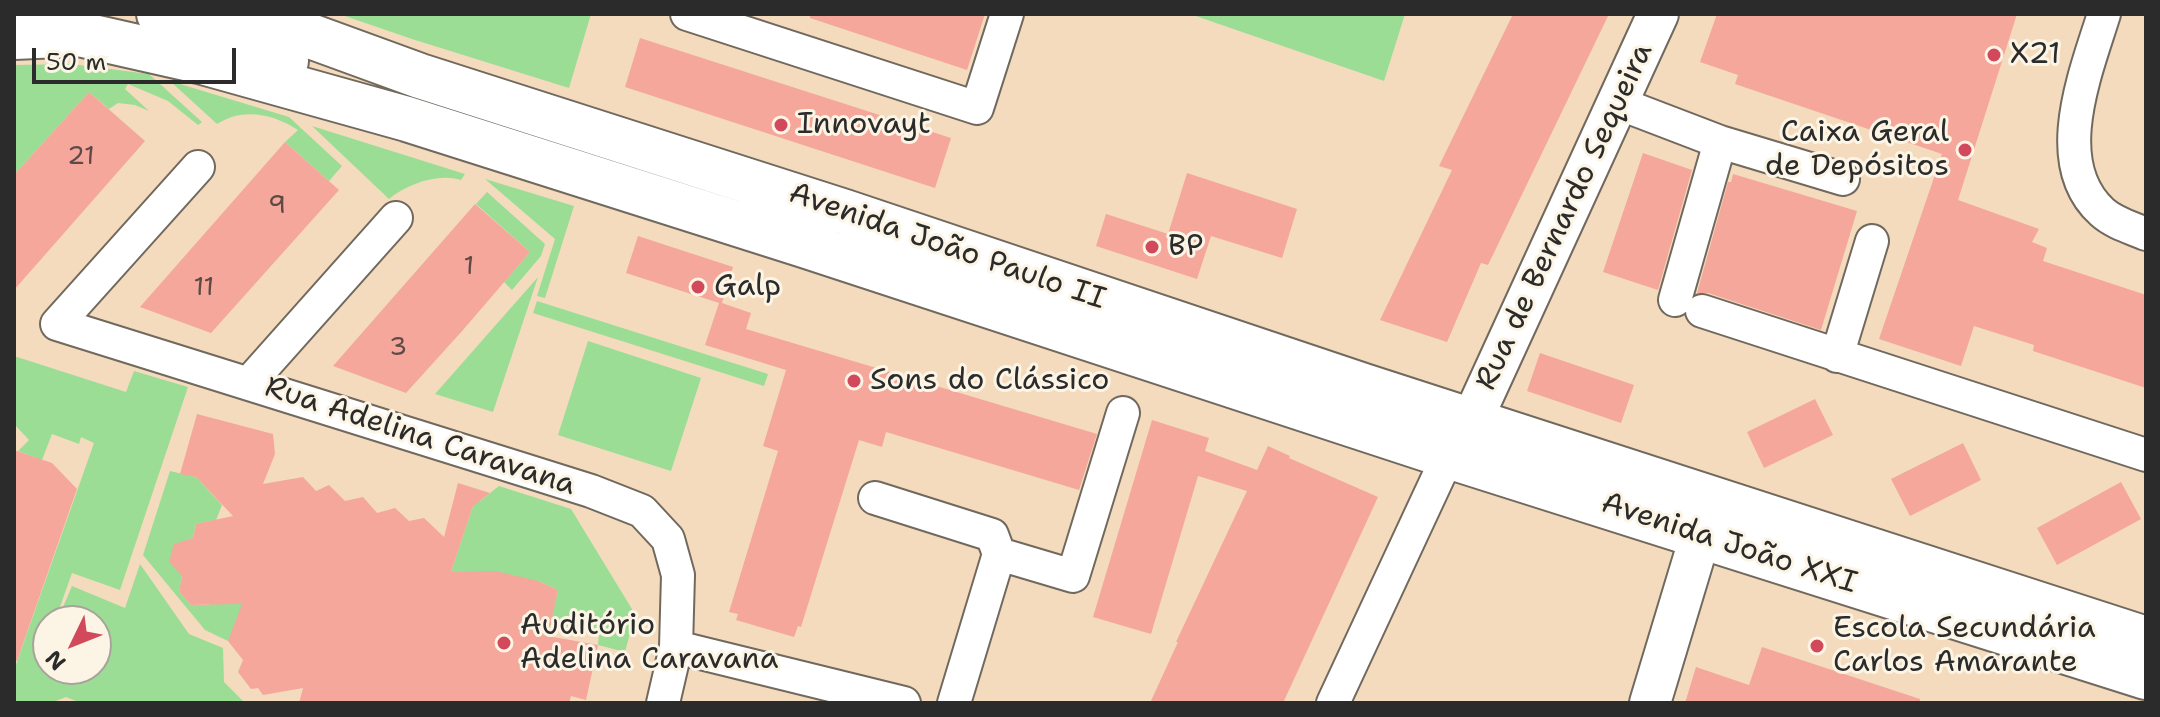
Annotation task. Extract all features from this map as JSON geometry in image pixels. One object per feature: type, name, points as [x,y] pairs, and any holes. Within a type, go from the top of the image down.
[{"type":"main road","name":"Avenida João Paulo II","points":[[159,14],[243,26],[420,76],[845,212],[1472,420]]},
{"type":"main road","name":"Avenida João Paulo II","points":[[14,19],[199,61],[407,119],[1448,456]]},
{"type":"main road","name":"Avenida João Paulo II","points":[[243,26],[300,67],[407,119]]},
{"type":"main road","points":[[14,37],[82,34]]},
{"type":"main road","name":"Avenida João XXI","points":[[1472,420],[1706,516],[2146,677]]},
{"type":"main road","name":"Avenida João XXI","points":[[1448,456],[1706,516],[2146,639]]},
{"type":"street","points":[[687,14],[977,108],[1007,14]]},
{"type":"street","name":"Rua de Bernardo Sequeira","points":[[1472,420],[1658,14]]},
{"type":"street","points":[[2104,14],[2080,89],[2074,139],[2075,166],[2086,191],[2102,212],[2146,234]]},
{"type":"street","points":[[1618,103],[1720,142],[1843,179]]},
{"type":"street","points":[[1720,142],[1689,306],[2146,455]]},
{"type":"street","name":"Rua Adelina Caravana","points":[[198,167],[57,324],[591,491],[642,511],[668,539],[678,575],[676,647],[663,703]]},
{"type":"street","name":"Rua Adelina Caravana","points":[[249,383],[396,218]]},
{"type":"street","points":[[1837,356],[1872,241]]},
{"type":"street","points":[[999,554],[1073,576],[1123,413]]},
{"type":"street","points":[[1333,703],[1448,456]]},
{"type":"street","points":[[875,498],[992,535],[999,554],[954,703]]},
{"type":"street","points":[[1650,703],[1706,516]]},
{"type":"street","points":[[676,647],[904,703]]},
{"type":"green space","points":[[339,14],[591,14],[569,88]]},
{"type":"green space","points":[[1190,14],[1405,14],[1384,81]]},
{"type":"green space","points":[[71,64],[149,74],[202,122],[198,125],[168,101],[128,84],[125,89],[149,111],[118,103],[109,109],[89,92],[14,175],[14,65]]},
{"type":"green space","points":[[170,81],[289,117],[342,166],[329,181],[285,142],[298,130],[279,120],[248,114],[217,124]]},
{"type":"green space","points":[[312,126],[465,174],[461,180],[442,178],[423,181],[389,199]]},
{"type":"green space","points":[[485,179],[574,206],[545,298],[537,296],[555,239]]},
{"type":"green space","points":[[487,192],[545,244],[541,256],[512,290],[504,282],[530,252],[476,204]]},
{"type":"green space","points":[[538,277],[493,412],[435,394]]},
{"type":"green space","points":[[537,301],[768,374],[764,386],[533,313]]},
{"type":"green space","points":[[588,341],[701,378],[671,471],[558,435]]},
{"type":"green space","points":[[14,356],[126,392],[134,371],[188,387],[120,590],[72,573],[61,605],[37,605],[94,443],[81,437],[79,444],[52,434],[42,460],[18,451],[29,440],[14,424]]},
{"type":"green space","points":[[170,471],[196,477],[222,505],[216,520],[196,524],[193,538],[174,545],[182,576],[179,592],[191,605],[209,605],[215,588],[280,589],[228,641],[205,630],[143,555]]},
{"type":"green space","points":[[499,486],[571,509],[635,614],[625,652],[598,645],[599,635],[550,625],[558,590],[538,581],[445,590],[475,500],[480,501]]},
{"type":"green space","points":[[140,564],[189,634],[223,648],[224,682],[245,703],[81,703],[66,697],[51,703],[14,703],[14,670],[32,619],[32,685],[112,685],[112,605],[64,605],[72,586],[125,608]]},
{"type":"building","points":[[810,14],[985,14],[967,70],[810,18]]},
{"type":"building","points":[[1513,14],[1609,14],[1488,265],[1481,263],[1447,342],[1380,320],[1452,170],[1439,166]]},
{"type":"building","points":[[1717,14],[2017,14],[1958,200],[2039,229],[2032,242],[2047,248],[2043,261],[2146,295],[2146,388],[2033,351],[2034,345],[1974,326],[1961,366],[1879,339],[1942,154],[1735,84],[1738,75],[1700,62]]},
{"type":"building","points":[[640,38],[951,138],[935,188],[625,87]]},
{"type":"building","points":[[89,92],[145,141],[14,290],[14,175]]},
{"type":"building","points":[[285,142],[339,190],[211,333],[140,307]]},
{"type":"building","points":[[1643,153],[1692,170],[1658,290],[1603,272]]},
{"type":"building","points":[[1187,173],[1297,209],[1282,258],[1211,236],[1197,279],[1096,246],[1106,214],[1168,234]]},
{"type":"building","points":[[1733,174],[1857,211],[1821,330],[1708,293],[1697,293],[1728,182],[1731,182]]},
{"type":"building","points":[[475,204],[530,252],[463,330],[406,393],[333,366]]},
{"type":"building","points":[[638,236],[733,267],[722,303],[751,313],[746,329],[1097,434],[1079,490],[886,432],[882,447],[859,440],[801,627],[798,626],[794,637],[736,620],[738,614],[729,612],[778,451],[763,446],[786,370],[705,345],[719,303],[626,273]]},
{"type":"building","points":[[1540,353],[1634,385],[1621,423],[1527,391]]},
{"type":"building","points":[[1815,399],[1833,435],[1764,468],[1747,432]]},
{"type":"building","points":[[197,414],[273,434],[275,454],[263,484],[303,477],[316,491],[329,485],[345,501],[363,497],[377,513],[395,508],[409,521],[424,518],[444,537],[458,483],[490,493],[473,506],[451,572],[495,571],[538,581],[558,590],[548,636],[598,645],[586,700],[571,696],[569,703],[299,703],[303,688],[263,695],[258,688],[251,689],[238,672],[243,660],[228,641],[242,604],[191,605],[179,592],[182,576],[169,562],[174,544],[193,538],[196,524],[233,516],[196,477],[180,474]]},
{"type":"building","points":[[1152,420],[1209,438],[1205,451],[1257,470],[1268,446],[1378,497],[1283,703],[1150,703],[1247,491],[1198,476],[1151,634],[1093,617]]},
{"type":"building","points":[[1963,443],[1981,480],[1910,516],[1891,479]]},
{"type":"building","points":[[14,450],[52,463],[77,489],[37,605],[32,605],[32,618],[17,661],[14,660]]},
{"type":"building","points":[[2121,482],[2141,519],[2057,565],[2037,528]]},
{"type":"building","points":[[1762,647],[1920,699],[1920,703],[1685,703],[1696,667],[1749,685]]},
{"type":"place","name":"X21","points":[[1994,55]]},
{"type":"place","name":"Innovayt","points":[[781,125]]},
{"type":"place","name":"Caixa Geral de Depósitos","points":[[1965,150]]},
{"type":"place","name":"BP","points":[[1152,247]]},
{"type":"place","name":"Galp","points":[[698,287]]},
{"type":"place","name":"Sons do Clássico","points":[[854,381]]},
{"type":"place","name":"Auditório Adelina Caravana","points":[[504,643]]},
{"type":"place","name":"Escola Secundária Carlos Amarante","points":[[1817,646]]}]
